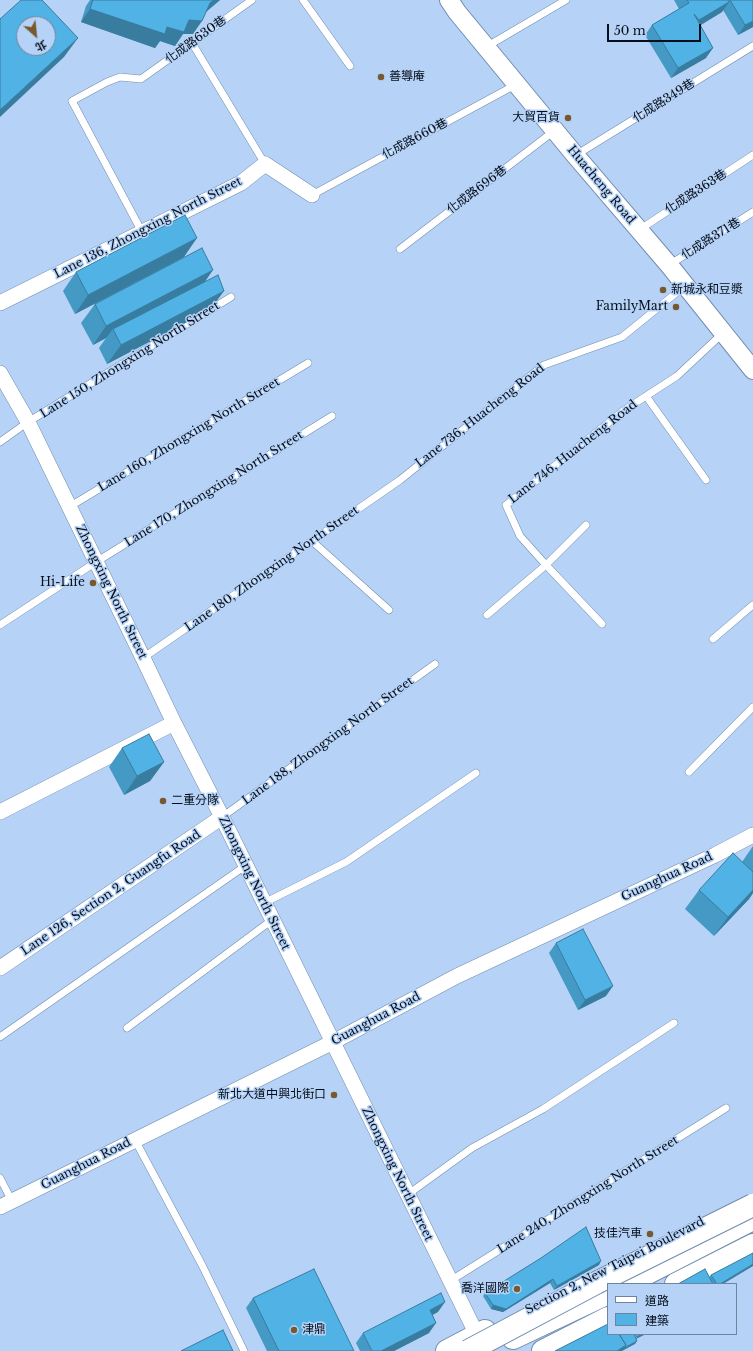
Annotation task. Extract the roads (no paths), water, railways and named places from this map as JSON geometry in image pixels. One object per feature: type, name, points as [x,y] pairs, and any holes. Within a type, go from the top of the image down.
[{"type":"main road","name":"Section 2, New Taipei Boulevard","points":[[479,1347],[753,1197]]},
{"type":"main road","points":[[479,1347],[596,1283],[753,1205]]},
{"type":"main road","points":[[628,1283],[753,1219]]},
{"type":"main road","points":[[656,1283],[753,1234]]},
{"type":"main road","points":[[678,1283],[753,1245]]},
{"type":"main road","points":[[448,1351],[479,1347],[607,1293]]},
{"type":"main road","points":[[520,1351],[607,1308]]},
{"type":"main road","points":[[544,1351],[607,1319]]},
{"type":"street","name":"Huacheng Road","points":[[449,0],[457,12],[575,156],[669,265],[753,370]]},
{"type":"street","points":[[265,164],[312,194]]},
{"type":"street","name":"Lane 136, Zhongxing North Street","points":[[0,303],[241,183],[265,164]]},
{"type":"street","name":"Zhongxing North Street","points":[[0,373],[28,422],[144,658],[174,723],[333,1042],[450,1281],[479,1347]]},
{"type":"street","points":[[0,812],[174,723]]},
{"type":"street","name":"Lane 126, Section 2, Guangfu Road","points":[[0,968],[222,817]]},
{"type":"street","name":"Guanghua Road","points":[[6,1204],[333,1042],[457,976],[718,857],[753,835]]},
{"type":"lane","name":"化成路630巷","points":[[142,232],[72,101],[106,82],[120,77],[141,79],[252,0]]},
{"type":"lane","points":[[303,0],[350,66]]},
{"type":"lane","points":[[486,47],[566,0]]},
{"type":"lane","points":[[192,43],[265,164]]},
{"type":"lane","name":"化成路349巷","points":[[575,156],[753,46]]},
{"type":"lane","name":"化成路660巷","points":[[312,194],[517,84]]},
{"type":"lane","name":"化成路696巷","points":[[400,249],[555,131]]},
{"type":"lane","name":"化成路363巷","points":[[639,230],[753,155]]},
{"type":"lane","name":"化成路371巷","points":[[669,265],[753,212]]},
{"type":"lane","name":"Lane 736, Huacheng Road","points":[[400,480],[544,365],[622,338],[686,286]]},
{"type":"lane","name":"Lane 150, Zhongxing North Street","points":[[0,442],[28,422],[231,297]]},
{"type":"lane","name":"Lane 746, Huacheng Road","points":[[602,624],[520,536],[506,505],[623,411],[677,376],[723,332]]},
{"type":"lane","name":"Lane 160, Zhongxing North Street","points":[[69,507],[308,363]]},
{"type":"lane","points":[[646,396],[706,480]]},
{"type":"lane","name":"Lane 170, Zhongxing North Street","points":[[0,625],[96,562],[332,416]]},
{"type":"lane","name":"Lane 180, Zhongxing North Street","points":[[144,658],[400,480]]},
{"type":"lane","points":[[487,615],[546,565],[586,525]]},
{"type":"lane","points":[[312,541],[389,610]]},
{"type":"lane","points":[[713,639],[753,606]]},
{"type":"lane","name":"Lane 188, Zhongxing North Street","points":[[222,817],[435,664]]},
{"type":"lane","points":[[690,772],[753,707]]},
{"type":"lane","points":[[264,903],[346,862],[476,773]]},
{"type":"lane","points":[[0,1037],[246,866]]},
{"type":"lane","points":[[127,1028],[272,920]]},
{"type":"lane","points":[[407,1194],[472,1148],[543,1109],[674,1023]]},
{"type":"lane","name":"Lane 240, Zhongxing North Street","points":[[450,1281],[726,1108]]},
{"type":"lane","points":[[134,1140],[202,1265],[244,1351]]},
{"type":"lane","points":[[0,1178],[6,1204]]},
{"type":"place","name":"善導庵","points":[[381,77]]},
{"type":"place","name":"大貿百貨","points":[[568,118]]},
{"type":"place","name":"新城永和豆漿","points":[[663,290]]},
{"type":"place","name":"FamilyMart","points":[[676,307]]},
{"type":"place","name":"Hi-Life","points":[[93,583]]},
{"type":"place","name":"二重分隊","points":[[163,801]]},
{"type":"place","name":"新北大道中興北街口","points":[[334,1095]]},
{"type":"place","name":"技佳汽車","points":[[650,1234]]},
{"type":"place","name":"喬洋國際","points":[[517,1289]]},
{"type":"place","name":"津鼎","points":[[294,1330]]}]
